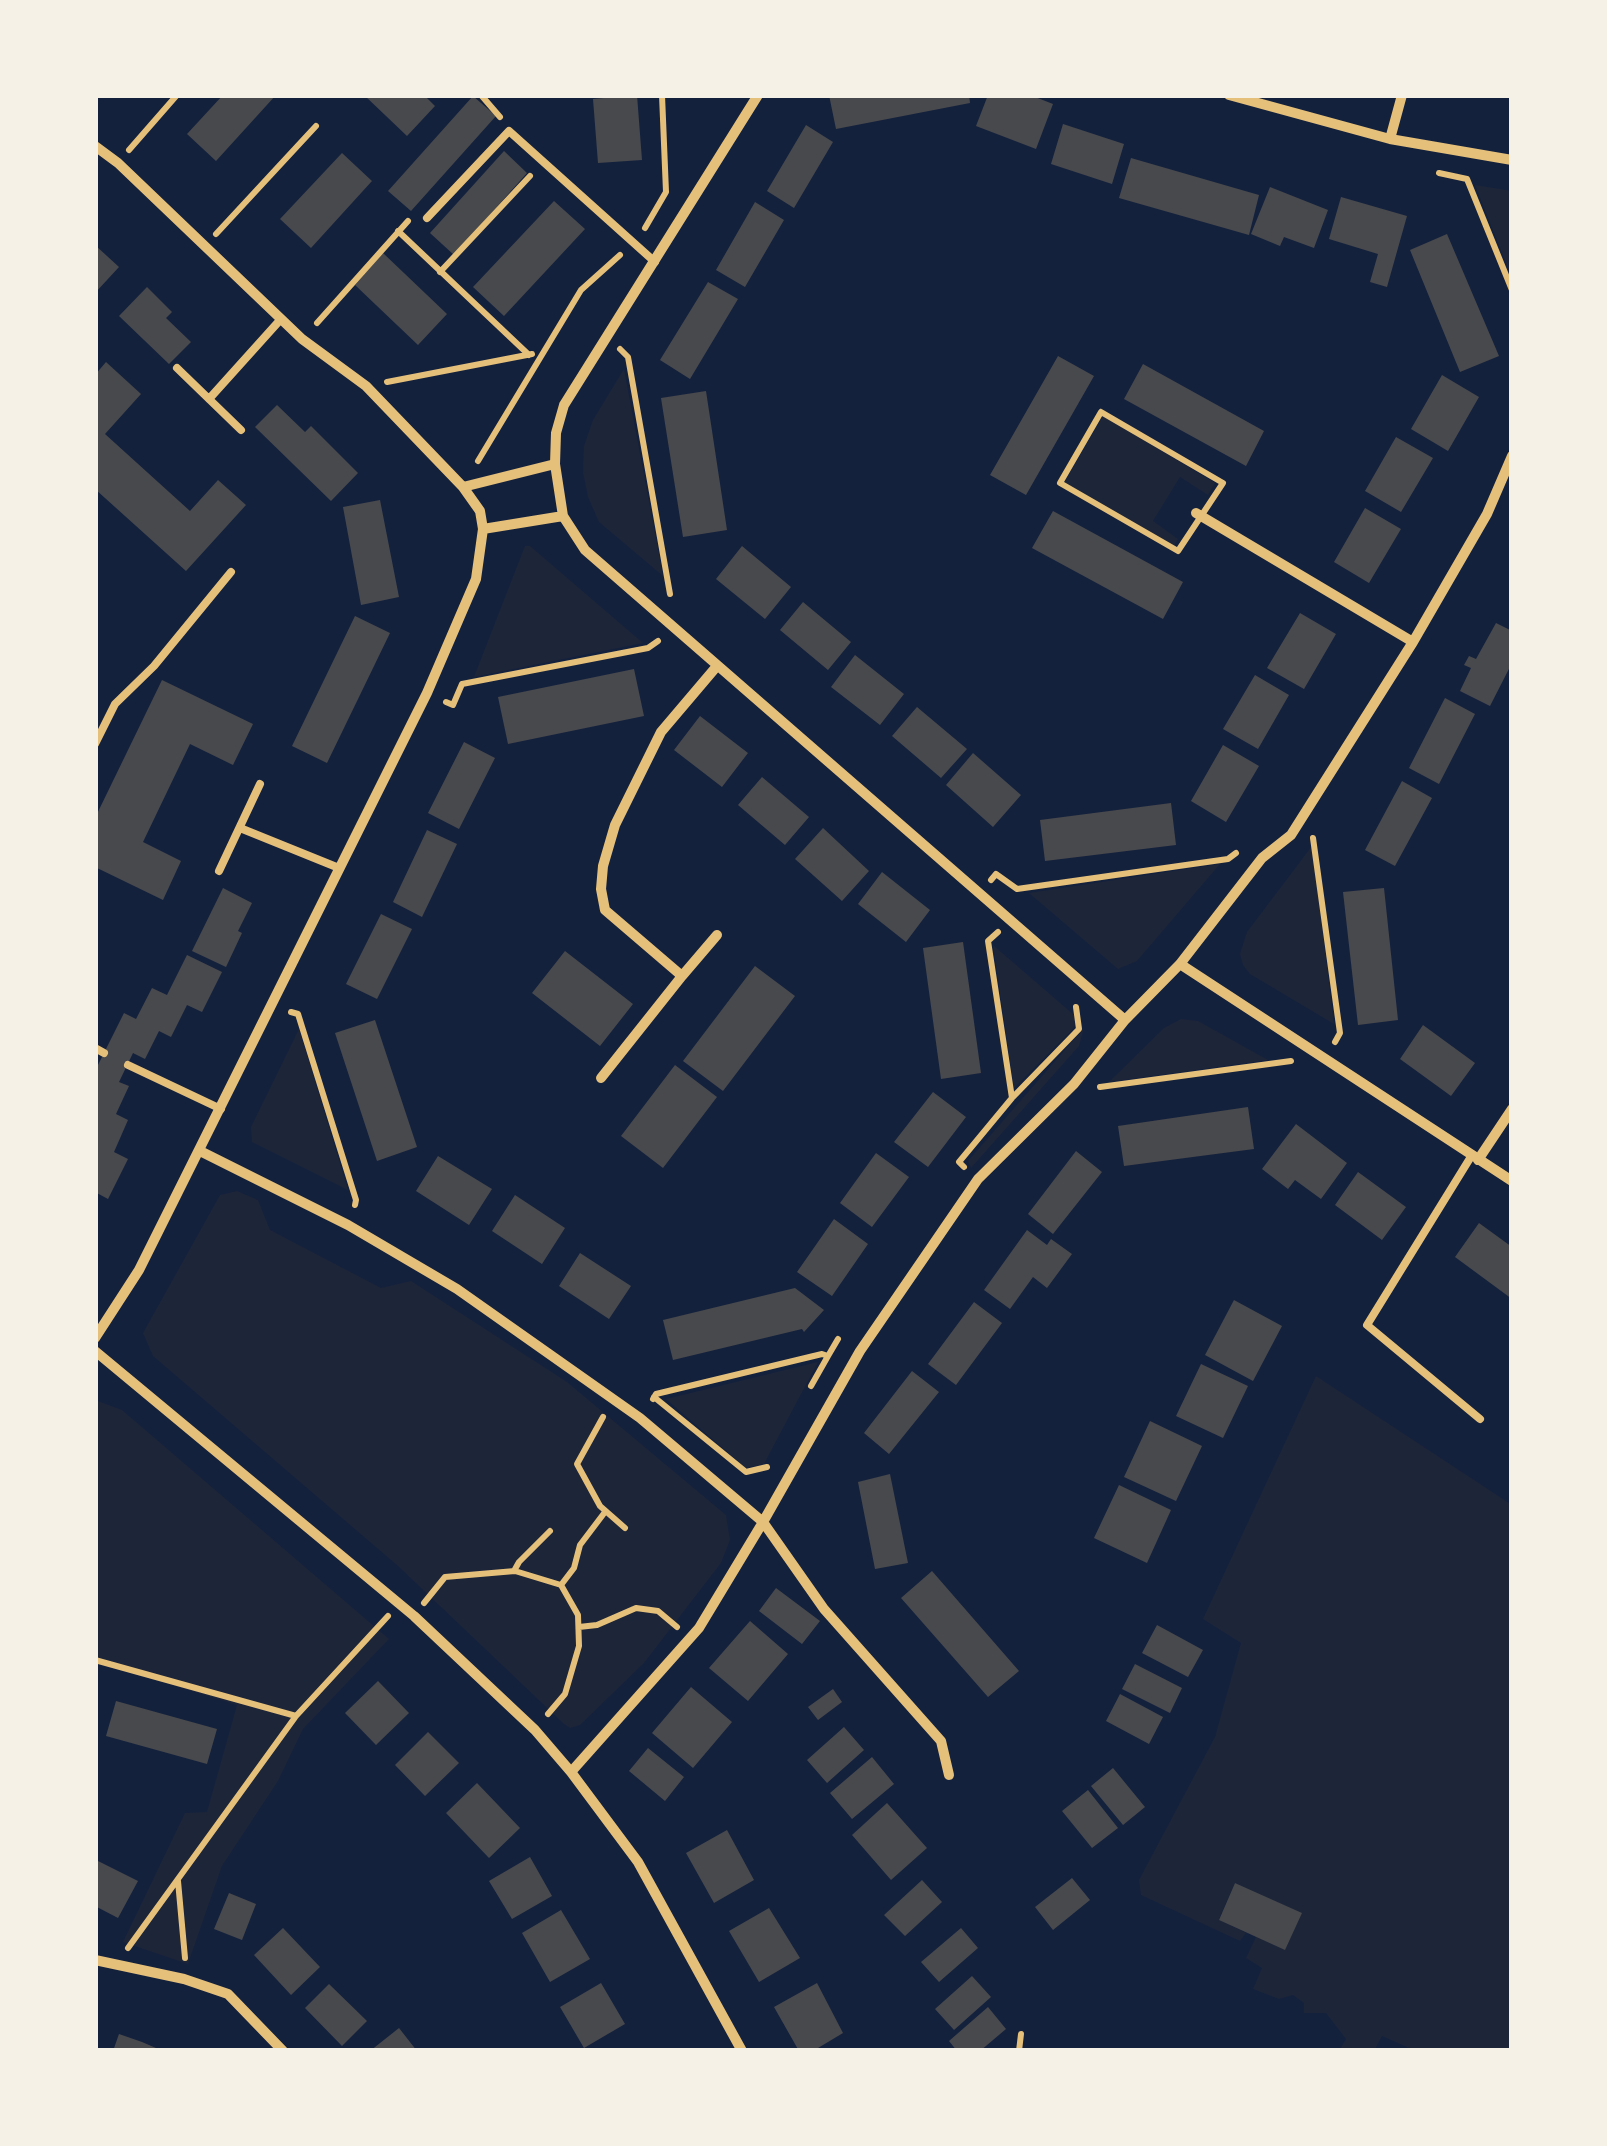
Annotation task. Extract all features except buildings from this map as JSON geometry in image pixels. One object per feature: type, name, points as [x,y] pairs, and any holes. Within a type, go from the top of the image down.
[{"type":"street","points":[[758,95],[564,405],[556,433],[555,464],[563,516],[585,550],[1125,1020]]},
{"type":"street","points":[[1229,95],[1390,138],[1512,160]]},
{"type":"street","points":[[1390,138],[1402,95]]},
{"type":"street","points":[[95,146],[118,162],[302,339],[366,386],[463,487],[480,511],[483,529],[476,579],[427,692],[200,1152],[139,1270],[95,1338]]},
{"type":"street","points":[[571,1772],[690,1638],[764,1522],[860,1351],[978,1179],[1074,1084],[1125,1020],[1180,964],[1262,858],[1291,835],[1413,642],[1487,514],[1512,456]]},
{"type":"street","points":[[463,487],[555,464]]},
{"type":"street","points":[[1200,515],[1413,642]]},
{"type":"street","points":[[483,529],[563,516]]},
{"type":"street","points":[[682,976],[605,910],[603,866],[616,826],[661,732],[717,666]]},
{"type":"street","points":[[601,1078],[717,935]]},
{"type":"street","points":[[1180,964],[1512,1181]]},
{"type":"street","points":[[1475,1157],[1512,1109]]},
{"type":"street","points":[[200,1152],[348,1225],[457,1289],[640,1418],[764,1522],[824,1609],[941,1741],[949,1776]]},
{"type":"street","points":[[95,1352],[414,1616],[534,1730],[571,1772],[638,1862],[742,2051]]},
{"type":"street","points":[[95,1960],[228,1994],[283,2051]]},
{"type":"lane","points":[[427,218],[509,131],[656,262]]},
{"type":"lane","points":[[209,399],[281,320]]},
{"type":"lane","points":[[177,368],[241,430]]},
{"type":"lane","points":[[95,744],[115,704],[154,666],[231,572]]},
{"type":"lane","points":[[219,871],[260,784]]},
{"type":"lane","points":[[240,828],[338,868]]},
{"type":"lane","points":[[128,1065],[221,1110]]},
{"type":"lane","points":[[1475,1157],[1367,1326],[1480,1419]]},
{"type":"path","points":[[118,162],[177,95]]},
{"type":"path","points":[[463,487],[581,290],[634,245],[666,192],[662,95]]},
{"type":"path","points":[[205,246],[316,126]]},
{"type":"path","points":[[1432,171],[1467,179],[1512,290]]},
{"type":"path","points":[[440,272],[531,175]]},
{"type":"path","points":[[302,339],[408,221]]},
{"type":"path","points":[[398,232],[529,355]]},
{"type":"path","points":[[427,692],[453,705],[462,684],[648,648],[676,630],[628,356],[608,338]]},
{"type":"path","points":[[366,386],[541,352]]},
{"type":"path","points":[[1101,412],[1223,483],[1200,515],[1178,551],[1060,483],[1101,412]]},
{"type":"path","points":[[1074,1084],[1100,1087],[1325,1056],[1340,1033],[1315,838],[1291,835]]},
{"type":"path","points":[[979,894],[996,874],[1017,889],[1228,859],[1243,847],[1262,858]]},
{"type":"path","points":[[1009,920],[988,941],[1012,1098]]},
{"type":"path","points":[[993,938],[1007,950]]},
{"type":"path","points":[[978,1179],[959,1162],[1012,1098],[1079,1028],[1078,1009],[1064,997]]},
{"type":"path","points":[[272,1005],[298,1014],[356,1200],[348,1225]]},
{"type":"path","points":[[810,1389],[838,1338],[860,1351]]},
{"type":"path","points":[[640,1418],[654,1397],[828,1356]]},
{"type":"path","points":[[654,1397],[746,1472],[766,1470],[774,1454]]},
{"type":"path","points":[[613,1398],[577,1464],[600,1506],[625,1528]]},
{"type":"path","points":[[560,1585],[574,1568],[580,1546],[606,1512]]},
{"type":"path","points":[[514,1571],[550,1531]]},
{"type":"path","points":[[414,1616],[445,1577],[514,1571],[560,1585],[578,1615],[576,1665],[565,1694],[534,1730]]},
{"type":"path","points":[[115,1965],[296,1716],[399,1605]]},
{"type":"path","points":[[579,1627],[598,1625],[626,1610],[658,1610],[690,1638]]},
{"type":"path","points":[[95,1660],[296,1716]]},
{"type":"path","points":[[178,1880],[186,1957],[184,1980]]},
{"type":"path","points":[[1019,2051],[1021,2034]]},
{"type":"shaded area","points":[[1475,185],[1512,191],[1512,278]]},
{"type":"shaded area","points":[[624,369],[663,576],[599,522],[583,472],[584,446],[593,420]]},
{"type":"shaded area","points":[[1103,416],[1215,483],[1208,495],[1180,477],[1153,521],[1178,539],[1174,546],[1064,483]]},
{"type":"shaded area","points":[[525,546],[530,546],[643,643],[474,677]]},
{"type":"shaded area","points":[[1312,846],[1334,1024],[1250,974],[1240,954],[1247,932]]},
{"type":"shaded area","points":[[1220,864],[1137,961],[1118,969],[1029,893]]},
{"type":"shaded area","points":[[993,945],[1074,1015],[1072,1030],[1014,1088]]},
{"type":"shaded area","points":[[1181,1019],[1198,1021],[1268,1060],[1109,1082],[1164,1028]]},
{"type":"shaded area","points":[[1084,1028],[1079,1046],[971,1168],[968,1161]]},
{"type":"shaded area","points":[[299,1029],[348,1190],[252,1142],[251,1127]]},
{"type":"shaded area","points":[[237,1191],[258,1200],[270,1230],[381,1288],[411,1281],[567,1382],[726,1515],[730,1540],[721,1563],[644,1663],[580,1725],[570,1728],[564,1724],[398,1566],[153,1356],[143,1333],[220,1195]]},
{"type":"shaded area","points":[[818,1362],[764,1464],[746,1468],[666,1399]]},
{"type":"shaded area","points":[[1316,1376],[1512,1505],[1512,2051],[1416,2051],[1382,2036],[1374,2051],[1339,2051],[1346,2039],[1326,2013],[1304,2013],[1304,2003],[1293,1995],[1279,1999],[1253,1989],[1262,1968],[1246,1958],[1256,1937],[1301,1913],[1235,1883],[1219,1919],[1246,1933],[1240,1941],[1141,1895],[1139,1880],[1215,1737],[1241,1643],[1203,1619]]},
{"type":"shaded area","points":[[95,1400],[122,1410],[389,1639],[303,1729],[278,1781],[222,1866],[188,1964],[123,1942],[185,1813],[207,1812],[237,1705],[95,1661]]}]
